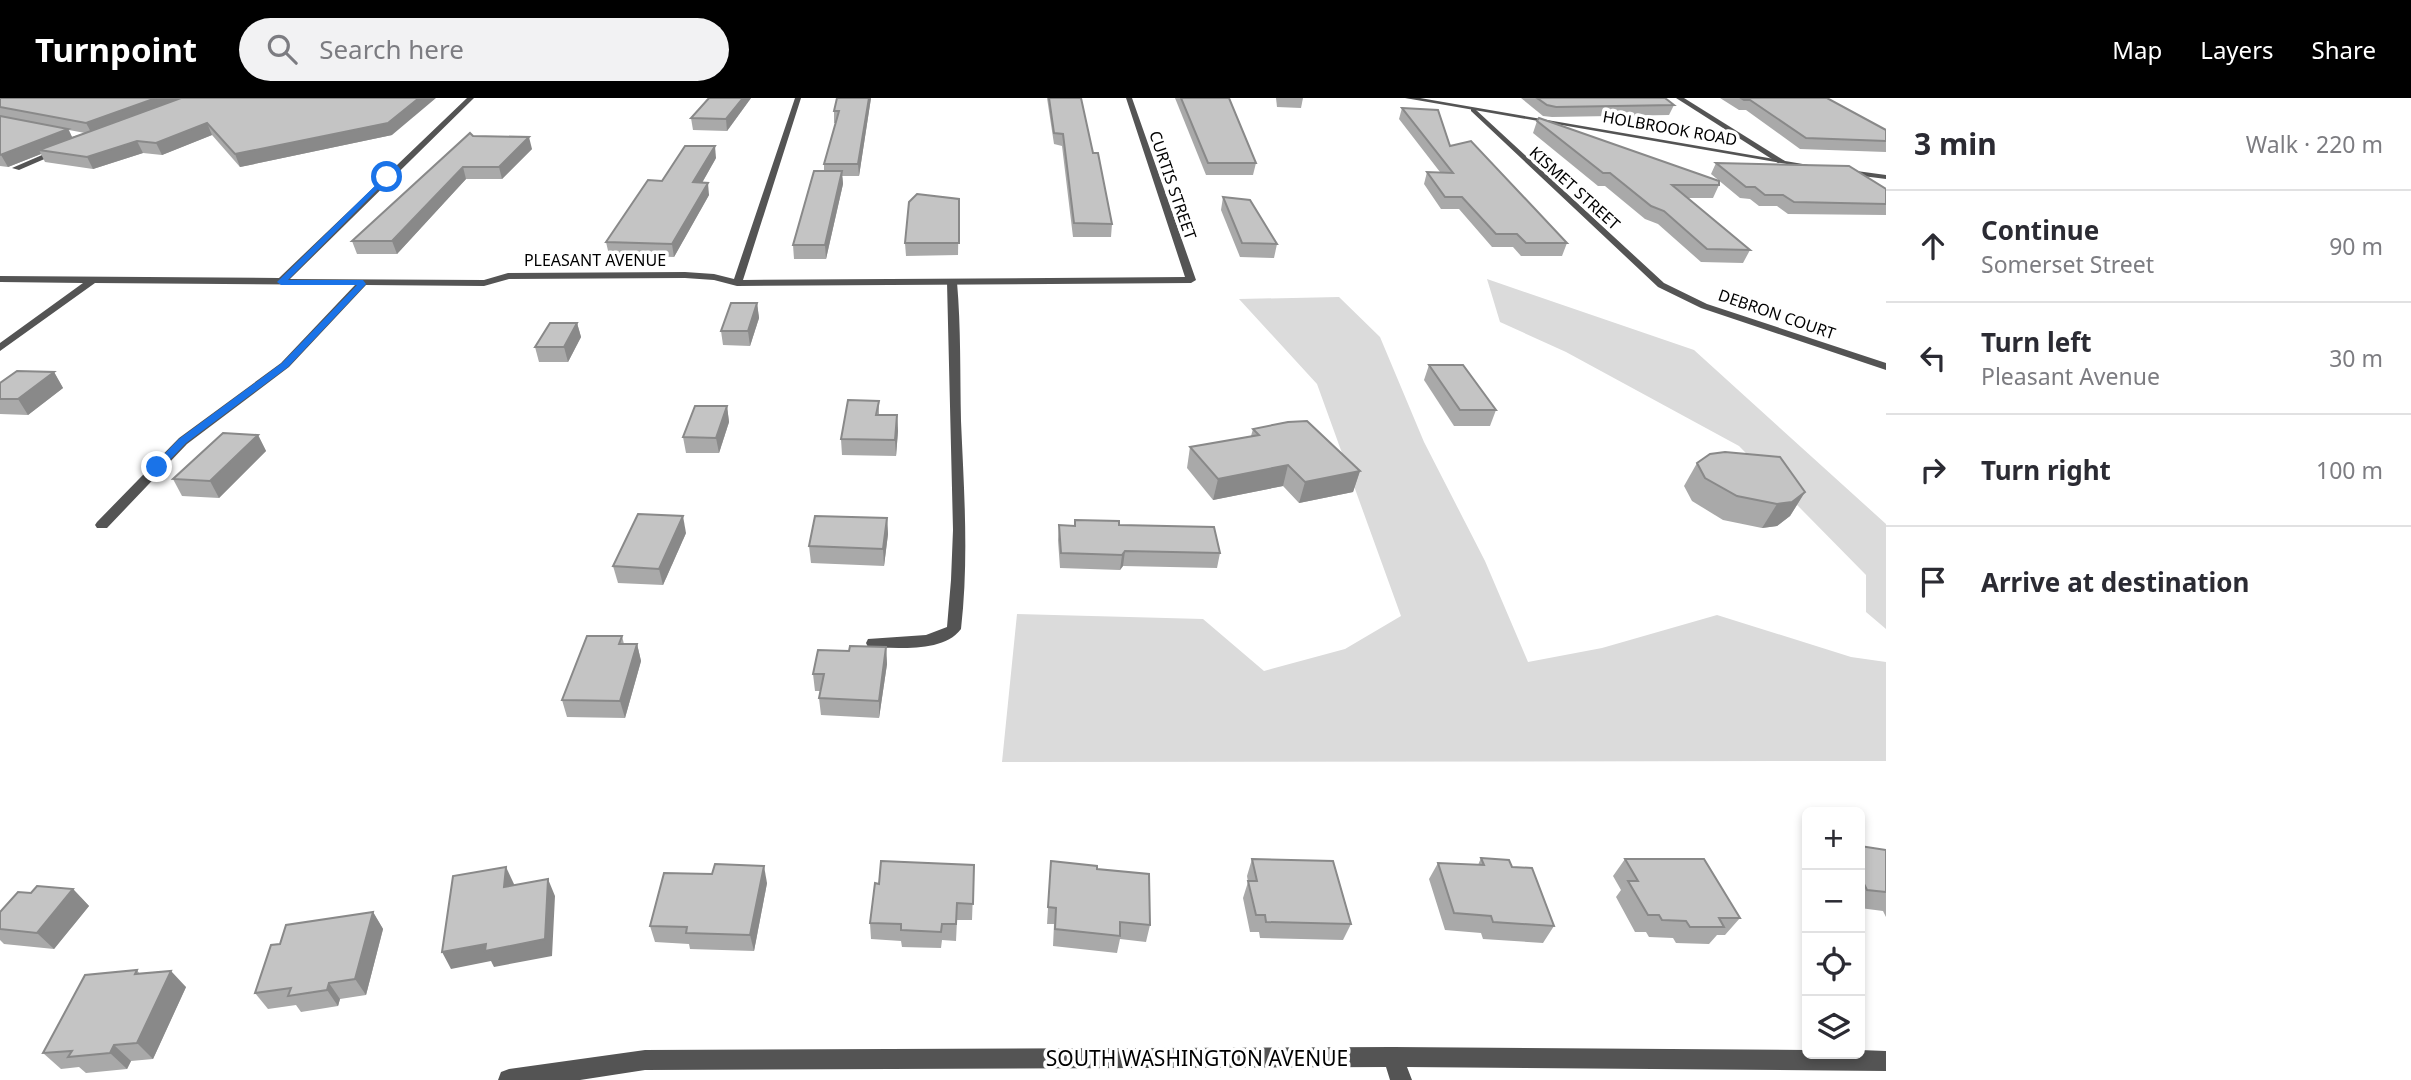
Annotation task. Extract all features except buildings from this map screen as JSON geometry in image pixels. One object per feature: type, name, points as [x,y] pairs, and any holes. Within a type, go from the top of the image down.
[{"type":"street","points":[[281,282],[471,98]]},
{"type":"street","points":[[737,283],[798,98]]},
{"type":"street","name":"CURTIS STREET","points":[[1129,98],[1191,280]]},
{"type":"street","name":"HOLBROOK ROAD","points":[[1408,98],[1584,126],[1781,162],[1886,177]]},
{"type":"street","points":[[1679,98],[1781,162]]},
{"type":"street","name":"KISMET STREET","points":[[1473,110],[1661,285]]},
{"type":"street","points":[[16,168],[66,149]]},
{"type":"street","name":"PLEASANT AVENUE","points":[[0,279],[484,283],[508,276],[685,275],[714,277],[737,283],[1191,280]]},
{"type":"street","points":[[0,348],[93,280]]},
{"type":"street","points":[[102,524],[183,441],[285,365],[363,282]]},
{"type":"street","points":[[873,643],[947,636],[954,629],[959,494],[956,319],[952,282]]},
{"type":"street","name":"DEBRON COURT","points":[[1661,285],[1704,306],[1886,367]]},
{"type":"street","points":[[1393,1057],[1401,1080]]},
{"type":"street","name":"SOUTH WASHINGTON AVENUE","points":[[509,1080],[645,1060],[1393,1057],[1886,1061]]},
{"type":"shaded area","points":[[1487,279],[1694,350],[1886,524],[1886,629],[1866,612],[1866,575],[1739,446],[1566,352],[1500,322]]},
{"type":"shaded area","points":[[1339,297],[1380,337],[1424,442],[1485,561],[1528,662],[1602,648],[1717,615],[1851,657],[1886,662],[1886,761],[1002,762],[1017,614],[1203,619],[1264,671],[1345,649],[1401,616],[1317,384],[1239,299]]},
{"type":"route","points":[[157,467],[183,441],[274,375],[363,282],[281,282],[387,177]]}]
